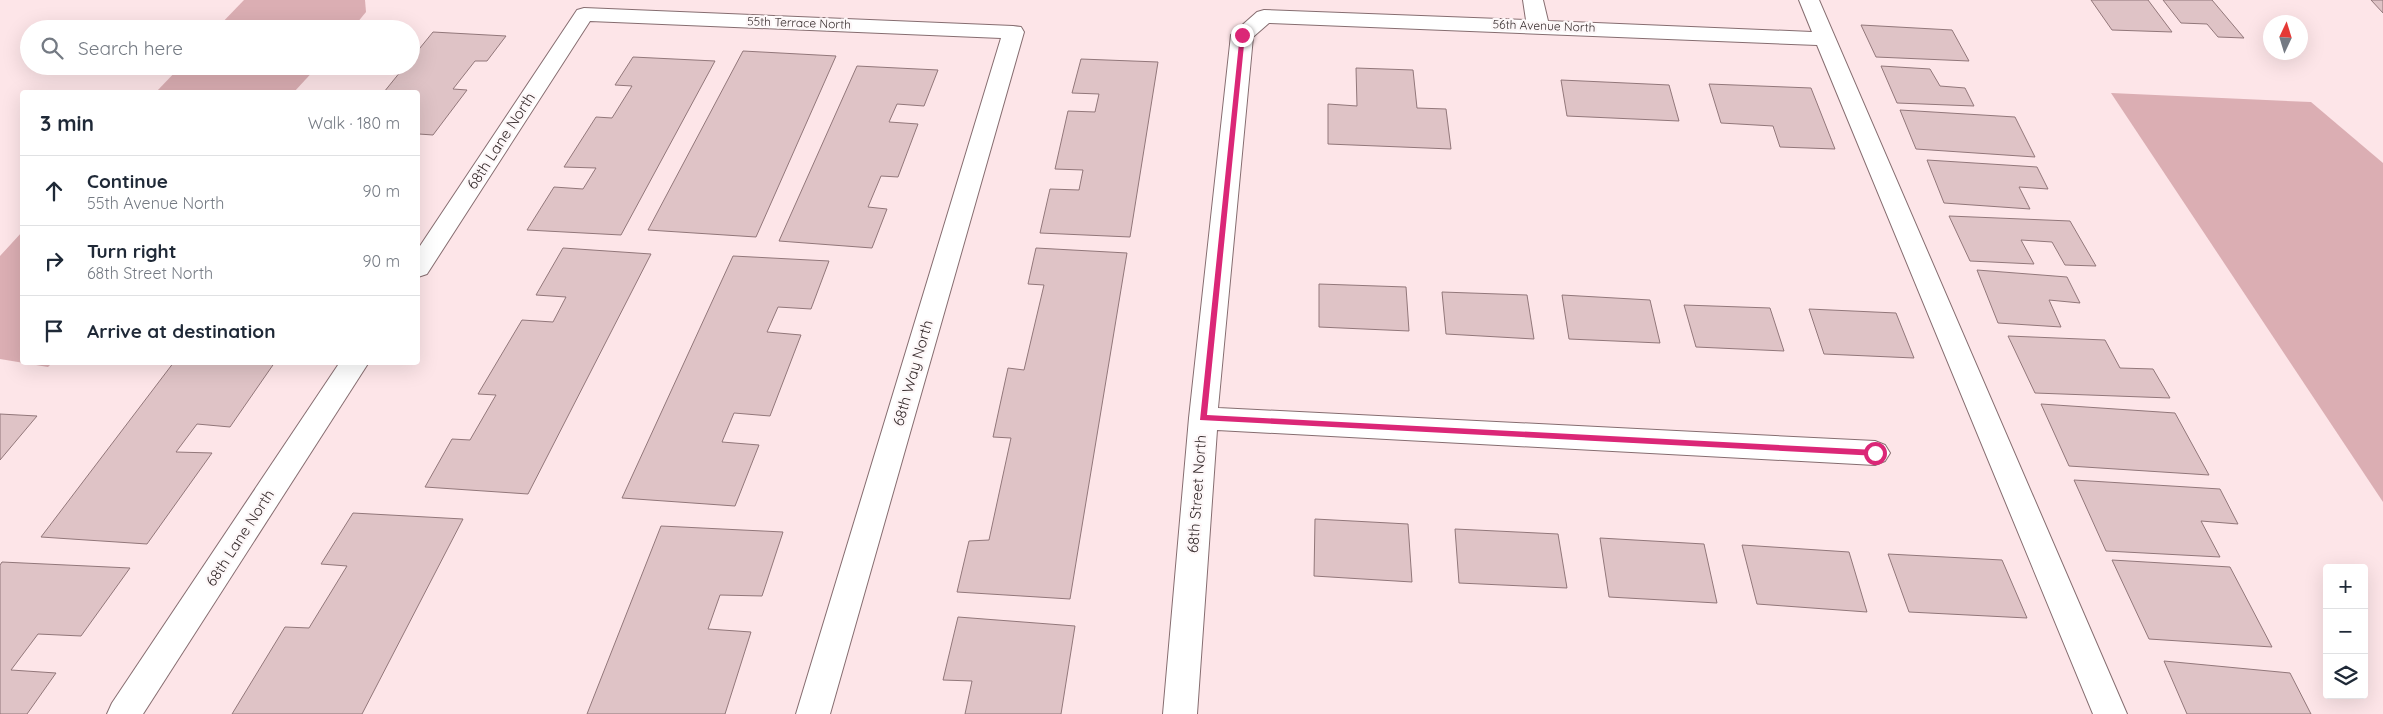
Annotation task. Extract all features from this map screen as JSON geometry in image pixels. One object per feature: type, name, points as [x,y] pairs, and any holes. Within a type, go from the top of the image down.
[{"type":"street","points":[[1533,0],[1538,26]]},
{"type":"street","points":[[1809,0],[2110,714]]},
{"type":"street","name":"56th Avenue North","points":[[1264,8],[1538,26],[1824,39]]},
{"type":"street","name":"68th Street North","points":[[1180,714],[1203,418],[1242,35],[1264,8]]},
{"type":"street","name":"55th Terrace North","points":[[584,14],[1013,32]]},
{"type":"street","name":"68th Lane North","points":[[420,265],[584,14]]},
{"type":"street","name":"68th Way North","points":[[813,714],[1013,32]]},
{"type":"street","name":"68th Lane North","points":[[124,714],[353,365]]},
{"type":"street","points":[[1203,418],[1875,453]]},
{"type":"shaded area","points":[[244,0],[365,0],[366,12],[359,20],[225,20]]},
{"type":"shaded area","points":[[172,75],[310,75],[296,90],[158,90]]},
{"type":"shaded area","points":[[2111,93],[2311,102],[2383,163],[2383,502]]},
{"type":"shaded area","points":[[20,234],[20,362],[0,359],[0,256]]},
{"type":"building","points":[[2091,0],[2148,0],[2172,32],[2112,30]]},
{"type":"building","points":[[2163,0],[2212,0],[2244,38],[2218,37],[2207,24],[2181,23]]},
{"type":"building","points":[[2371,0],[2383,0],[2383,13]]},
{"type":"building","points":[[1861,25],[1952,30],[1969,61],[1876,57]]},
{"type":"building","points":[[433,32],[506,36],[487,61],[475,61],[453,89],[467,90],[433,135],[420,134],[420,90],[386,90],[398,75],[420,75],[420,48]]},
{"type":"building","points":[[743,51],[836,56],[756,237],[648,230]]},
{"type":"building","points":[[633,57],[715,61],[621,235],[527,230],[554,187],[583,189],[596,168],[564,167],[596,117],[612,118],[632,86],[615,85]]},
{"type":"building","points":[[1081,59],[1158,62],[1130,237],[1040,233],[1050,189],[1079,190],[1083,170],[1055,169],[1068,111],[1095,112],[1099,94],[1072,93]]},
{"type":"building","points":[[857,66],[938,70],[924,106],[897,104],[889,122],[918,124],[898,177],[881,176],[868,207],[887,209],[872,248],[779,241]]},
{"type":"building","points":[[1881,66],[1930,69],[1940,86],[1965,88],[1974,106],[1897,103]]},
{"type":"building","points":[[1356,68],[1413,70],[1417,108],[1446,109],[1451,149],[1328,144],[1328,104],[1357,106]]},
{"type":"building","points":[[1561,80],[1669,85],[1679,121],[1567,116]]},
{"type":"building","points":[[1709,84],[1811,88],[1835,149],[1780,147],[1773,126],[1721,123]]},
{"type":"building","points":[[1900,110],[2015,117],[2035,157],[1916,149]]},
{"type":"building","points":[[1927,160],[2037,167],[2048,189],[2019,187],[2030,209],[1944,203]]},
{"type":"building","points":[[1949,216],[2070,221],[2096,266],[2065,265],[2052,242],[2021,240],[2034,264],[1970,261]]},
{"type":"building","points":[[563,248],[651,254],[528,494],[425,487],[452,439],[470,440],[496,395],[478,394],[522,320],[553,322],[566,297],[536,295]]},
{"type":"building","points":[[1036,248],[1127,253],[1070,599],[957,592],[969,541],[989,540],[1011,438],[993,437],[1008,368],[1024,370],[1044,285],[1028,284]]},
{"type":"building","points":[[733,256],[829,261],[811,309],[778,307],[767,332],[801,335],[770,416],[734,413],[722,442],[759,445],[735,506],[622,498]]},
{"type":"building","points":[[1977,270],[2067,277],[2080,303],[2049,300],[2061,327],[1998,323]]},
{"type":"building","points":[[1319,284],[1406,287],[1409,331],[1319,327]]},
{"type":"building","points":[[1442,292],[1527,295],[1534,339],[1446,334]]},
{"type":"building","points":[[1562,295],[1650,300],[1660,343],[1569,339]]},
{"type":"building","points":[[1684,305],[1770,308],[1784,351],[1696,347]]},
{"type":"building","points":[[1809,309],[1896,313],[1914,358],[1824,354]]},
{"type":"building","points":[[2008,336],[2105,340],[2120,368],[2153,369],[2170,398],[2035,393]]},
{"type":"building","points":[[172,365],[273,365],[230,427],[197,424],[176,452],[212,453],[147,544],[41,537]]},
{"type":"building","points":[[2041,404],[2175,413],[2209,475],[2069,466]]},
{"type":"building","points":[[0,414],[37,416],[0,460]]},
{"type":"building","points":[[2074,480],[2220,489],[2238,524],[2201,521],[2220,557],[2106,551]]},
{"type":"building","points":[[353,513],[463,519],[362,714],[232,714],[285,627],[309,628],[347,566],[321,564]]},
{"type":"building","points":[[1315,519],[1408,524],[1412,582],[1314,576]]},
{"type":"building","points":[[661,526],[783,532],[762,596],[720,595],[708,629],[751,632],[725,714],[587,714]]},
{"type":"building","points":[[1455,529],[1558,534],[1567,588],[1459,583]]},
{"type":"building","points":[[1600,538],[1704,544],[1717,603],[1609,597]]},
{"type":"building","points":[[1742,545],[1849,552],[1867,612],[1757,604]]},
{"type":"building","points":[[1888,554],[2002,560],[2027,618],[1909,612]]},
{"type":"building","points":[[2112,560],[2230,567],[2272,647],[2149,639]]},
{"type":"building","points":[[2,562],[130,568],[81,636],[38,634],[11,670],[56,673],[27,714],[0,714],[0,565]]},
{"type":"building","points":[[958,617],[1075,626],[1061,714],[965,714],[972,681],[943,680]]},
{"type":"building","points":[[2164,661],[2290,673],[2311,714],[2187,714]]},
{"type":"route","points":[[1242,35],[1203,418],[1875,453]]}]
